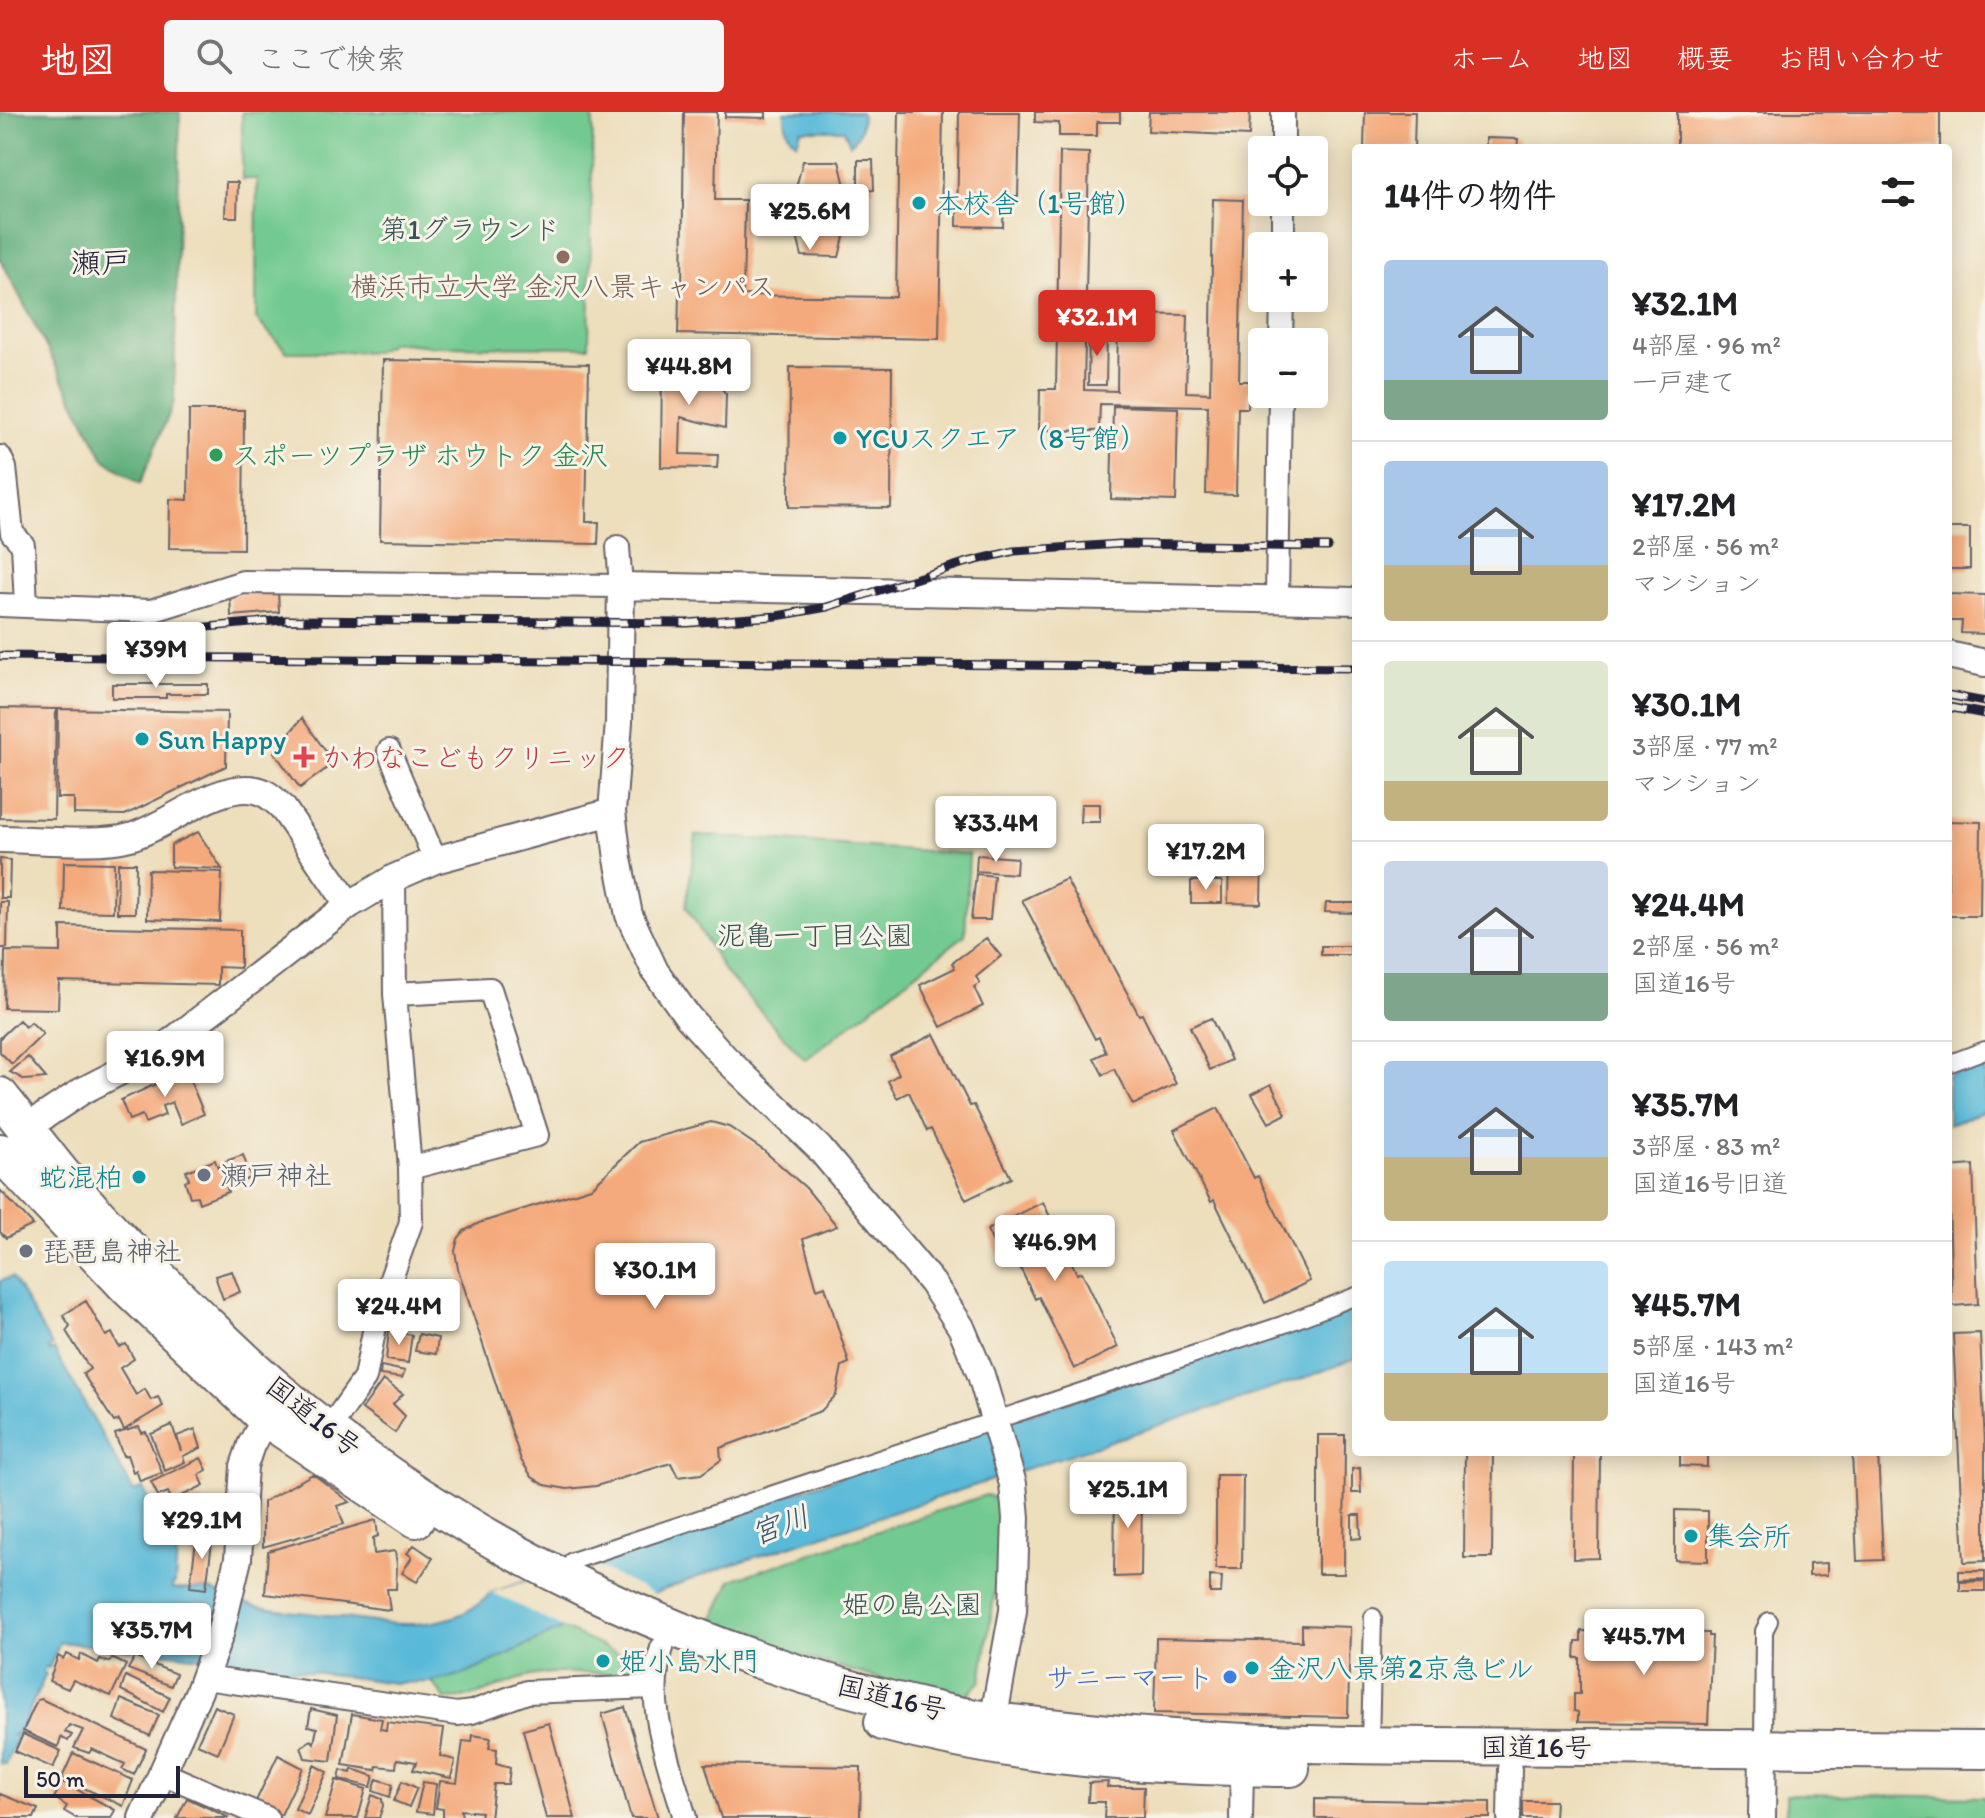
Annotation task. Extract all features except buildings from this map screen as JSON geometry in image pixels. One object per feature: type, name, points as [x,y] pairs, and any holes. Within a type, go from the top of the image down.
[{"type":"highway","name":"国道16号","points":[[0,1096],[13,1140],[79,1193],[272,1405],[381,1498],[550,1572]]},
{"type":"highway","name":"国道16号","points":[[272,1405],[329,1429],[399,1480],[550,1572],[662,1648],[857,1716],[939,1737],[991,1733],[1130,1736],[1275,1744],[1762,1760],[1985,1773]]},
{"type":"highway","name":"国道16号","points":[[612,1614],[862,1692],[944,1712],[991,1733],[1111,1763],[1242,1768],[1510,1769],[1985,1750]]},
{"type":"street","points":[[1283,112],[1283,136]]},
{"type":"street","points":[[1277,600],[1280,408]]},
{"type":"street","points":[[0,457],[5,468],[12,533],[23,545],[26,605]]},
{"type":"street","points":[[618,547],[621,586],[619,722],[612,812],[629,915],[655,971],[688,1017],[726,1059],[819,1148],[932,1283],[961,1327],[996,1423],[1011,1478],[1016,1518],[1013,1611],[991,1733]]},
{"type":"street","points":[[0,605],[151,611],[243,582],[621,586],[1352,601]]},
{"type":"street","points":[[1952,656],[1985,663]]},
{"type":"street","points":[[389,751],[435,860]]},
{"type":"street","points":[[0,839],[108,840],[131,837],[219,796],[256,790],[269,795],[282,807],[349,905]]},
{"type":"street","points":[[13,1140],[82,1091],[158,1052],[349,905],[394,878],[435,860],[612,812]]},
{"type":"street","points":[[329,1429],[365,1378],[376,1321],[411,1222],[410,1168],[395,994],[394,878]]},
{"type":"street","points":[[395,994],[490,989],[537,1135],[410,1168]]},
{"type":"street","points":[[1952,1062],[1985,1050]]},
{"type":"street","points":[[550,1572],[996,1423],[1282,1325],[1352,1298]]},
{"type":"street","points":[[142,1818],[208,1669],[238,1559],[244,1466],[272,1405]]},
{"type":"street","points":[[1370,1745],[1373,1617]]},
{"type":"street","points":[[1762,1818],[1764,1631],[1769,1621]]},
{"type":"street","points":[[662,1648],[656,1665],[654,1703],[685,1818]]},
{"type":"street","points":[[208,1669],[457,1714],[472,1712],[527,1692],[653,1687]]},
{"type":"street","points":[[1241,1818],[1242,1768]]},
{"type":"street","points":[[1509,1818],[1510,1769]]},
{"type":"street","points":[[162,1773],[267,1818]]},
{"type":"green space","points":[[0,112],[180,112],[174,402],[140,484],[104,459],[0,258]]},
{"type":"green space","name":"第1グラウンド","points":[[242,112],[593,112],[589,347],[432,346],[392,342],[375,352],[287,352],[256,319],[257,179],[242,179]]},
{"type":"green space","name":"泥亀一丁目公園","points":[[696,835],[969,854],[965,935],[805,1060],[724,971],[686,906]]},
{"type":"green space","name":"姫の島公園","points":[[986,1495],[995,1498],[1001,1522],[1001,1552],[981,1681],[965,1697],[942,1697],[771,1647],[712,1622],[731,1580]]},
{"type":"green space","points":[[562,1628],[634,1661],[629,1674],[535,1675],[456,1699],[445,1699],[432,1682],[468,1673]]},
{"type":"green space","points":[[1786,1794],[1985,1797],[1985,1818],[1786,1818]]},
{"type":"water","points":[[785,112],[861,112],[861,126],[850,144],[844,130],[801,130],[797,143],[790,137]]},
{"type":"water","points":[[1985,1062],[1985,1111],[1952,1123],[1952,1074]]},
{"type":"water","name":"宮川","points":[[12,1277],[52,1346],[48,1349],[54,1349],[134,1492],[143,1488],[154,1510],[148,1514],[151,1518],[158,1515],[166,1530],[162,1533],[165,1538],[176,1531],[179,1537],[190,1531],[192,1534],[177,1546],[175,1584],[172,1589],[204,1589],[264,1608],[393,1624],[436,1622],[457,1616],[475,1607],[492,1592],[1352,1307],[1352,1360],[1310,1376],[719,1569],[563,1628],[468,1673],[432,1682],[394,1683],[133,1648],[60,1642],[49,1668],[45,1667],[43,1672],[46,1674],[18,1735],[13,1735],[17,1738],[6,1764],[0,1764],[0,1281]]},
{"type":"pier","points":[[589,1563],[658,1596],[565,1629],[492,1592]]},
{"type":"railway","points":[[142,633],[283,620],[688,623],[777,616],[827,607],[964,563],[1014,551],[1119,544],[1328,547]]},
{"type":"railway","points":[[0,656],[1352,668]]},
{"type":"railway","points":[[1952,696],[1985,702]]},
{"type":"railway","points":[[1952,708],[1985,714]]},
{"type":"place","name":"本校舎（1号館）","points":[[919,203]]},
{"type":"place","name":"横浜市立大学 金沢八景キャンパス","points":[[563,257]]},
{"type":"place","name":"YCUスクエア（8号館）","points":[[840,438]]},
{"type":"place","name":"スポーツプラザ ホウトク 金沢","points":[[216,455]]},
{"type":"place","name":"Sun Happy","points":[[142,739]]},
{"type":"place","name":"かわなこどもクリニック","points":[[304,757]]},
{"type":"place","name":"瀬戸神社","points":[[204,1175]]},
{"type":"place","name":"蛇混柏","points":[[139,1177]]},
{"type":"place","name":"琵琶島神社","points":[[26,1251]]},
{"type":"place","name":"集会所","points":[[1691,1536]]},
{"type":"place","name":"姫小島水門","points":[[603,1661]]},
{"type":"place","name":"金沢八景第2京急ビル","points":[[1252,1668]]},
{"type":"place","name":"サニーマート","points":[[1230,1677]]},
{"type":"district","name":"瀬戸","points":[[101,263]]}]
